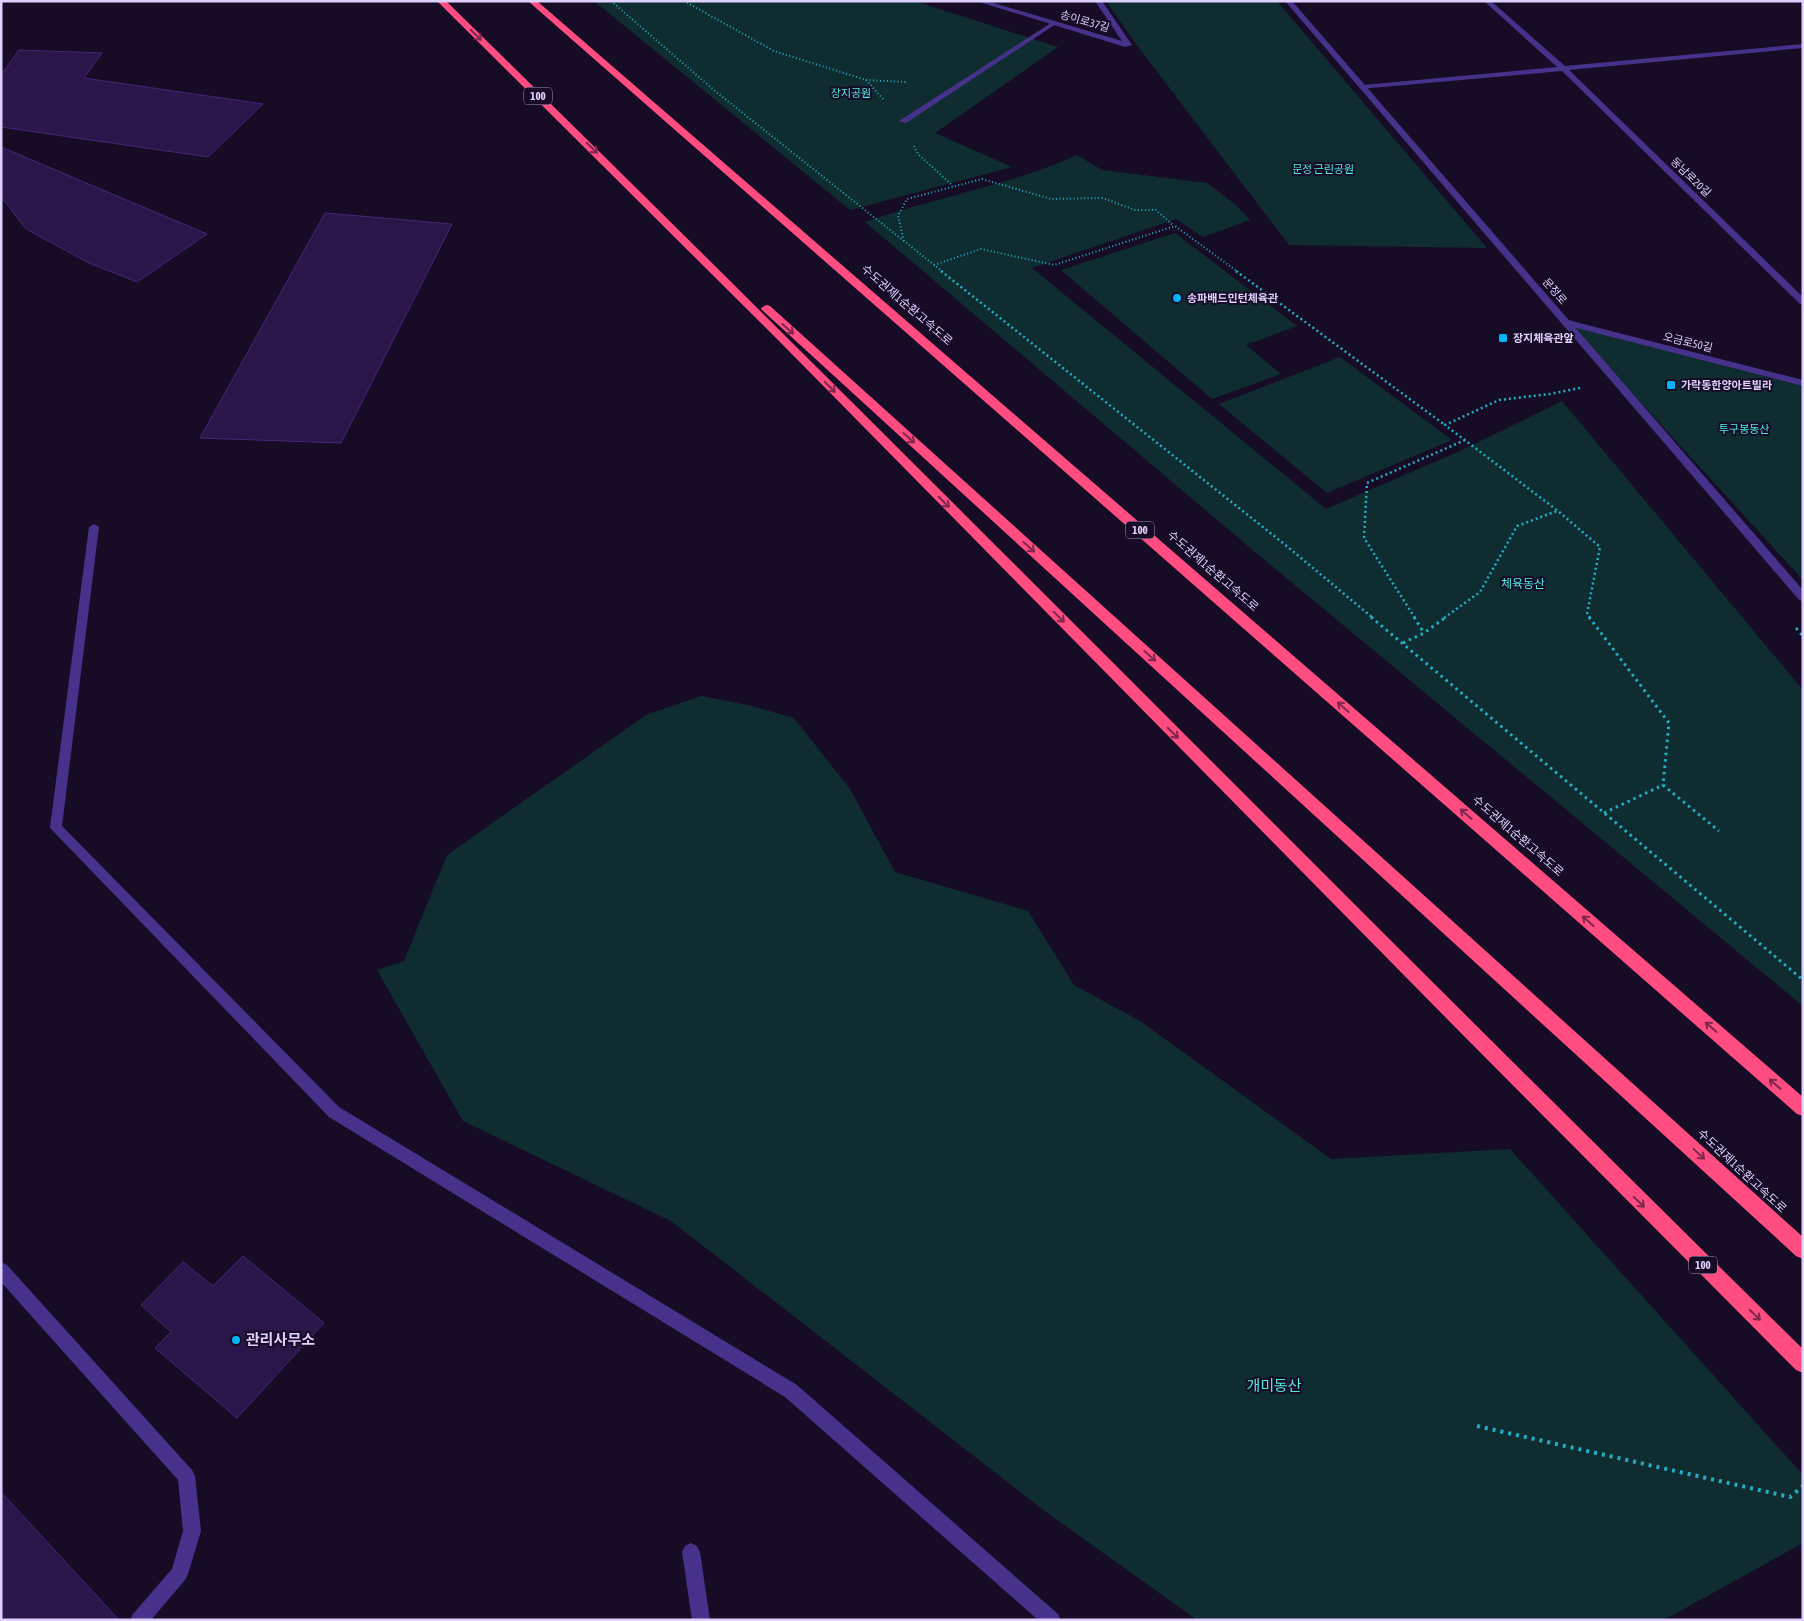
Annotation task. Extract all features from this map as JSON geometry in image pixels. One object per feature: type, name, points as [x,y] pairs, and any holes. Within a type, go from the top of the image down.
[{"type":"highway","name":"수도권제1순환고속도로","points":[[441,1],[636,190],[1604,1167],[1803,1362]]},
{"type":"highway","name":"수도권제1순환고속도로","points":[[532,1],[1803,1108]]},
{"type":"highway","name":"수도권제1순환고속도로","points":[[636,190],[1803,1250]]},
{"type":"street","name":"송이로37길","points":[[979,1],[1128,45],[1098,1]]},
{"type":"street","name":"문정로","points":[[1288,1],[1803,597]]},
{"type":"street","name":"동남로20길","points":[[1487,1],[1563,68],[1803,302]]},
{"type":"street","points":[[904,121],[1054,23]]},
{"type":"street","points":[[1363,87],[1803,46]]},
{"type":"street","name":"오금로50길","points":[[1568,323],[1803,383]]},
{"type":"street","points":[[94,527],[56,826],[334,1112],[791,1391],[1052,1620]]},
{"type":"street","points":[[1,1270],[186,1476],[192,1531],[179,1574],[139,1620]]},
{"type":"street","points":[[691,1552],[701,1620]]},
{"type":"path","points":[[611,1],[715,91],[1283,543],[1803,980]]},
{"type":"path","points":[[684,1],[774,51],[866,80],[904,121],[918,154],[953,186]]},
{"type":"path","points":[[904,240],[898,216],[907,199],[982,179],[1051,199],[1103,198],[1135,210],[1156,210],[1465,440],[1558,511],[1600,547],[1587,614],[1669,723],[1663,785]]},
{"type":"path","points":[[934,265],[981,250],[1054,265],[1175,226]]},
{"type":"path","points":[[1445,425],[1499,400],[1550,394],[1618,381]]},
{"type":"path","points":[[1424,633],[1364,538],[1367,483],[1465,440]]},
{"type":"path","points":[[1403,643],[1424,633],[1480,592],[1517,526],[1558,511]]},
{"type":"path","points":[[1604,813],[1663,785]]},
{"type":"path","points":[[1663,785],[1719,831]]},
{"type":"path","points":[[1477,1426],[1790,1496],[1803,1486]]},
{"type":"green space","name":"장지공원","points":[[594,1],[915,1],[1058,47],[935,133],[1012,167],[850,210]]},
{"type":"green space","name":"문정 근린공원","points":[[1106,1],[1277,1],[1487,248],[1289,245],[1136,44]]},
{"type":"green space","name":"체육동산","points":[[1077,155],[1102,170],[1207,183],[1235,204],[1250,220],[1203,237],[1176,219],[1032,268],[1326,509],[1460,451],[1562,401],[1803,690],[1803,1006],[1255,552],[865,222],[1025,175]]},
{"type":"green space","name":"송파배드민턴체육관","points":[[1175,233],[1297,326],[1246,345],[1281,374],[1212,399],[1061,270]]},
{"type":"green space","name":"투구봉동산","points":[[1568,323],[1803,383],[1803,580]]},
{"type":"green space","points":[[1340,357],[1452,440],[1327,493],[1219,404]]},
{"type":"green space","name":"개미동산","points":[[701,696],[748,705],[794,718],[850,789],[895,872],[1028,911],[1074,985],[1140,1021],[1331,1159],[1510,1149],[1803,1475],[1803,1543],[1664,1620],[1197,1620],[1050,1515],[671,1221],[463,1121],[377,970],[404,961],[447,855],[646,715]]},
{"type":"building","points":[[19,50],[102,53],[84,78],[263,104],[208,157],[1,127],[1,75]]},
{"type":"building","points":[[1,147],[207,234],[137,282],[89,263],[26,229],[1,197]]},
{"type":"building","points":[[325,213],[452,224],[341,443],[200,438]]},
{"type":"building","name":"관리사무소","points":[[243,1256],[324,1323],[237,1418],[155,1348],[171,1332],[141,1305],[183,1262],[213,1286]]},
{"type":"building","points":[[1,1492],[119,1620],[1,1620]]},
{"type":"place","name":"송파배드민턴체육관","points":[[1177,298]]},
{"type":"place","name":"장지체육관앞","points":[[1503,338]]},
{"type":"place","name":"가락동한양아트빌라","points":[[1671,385]]},
{"type":"place","name":"관리사무소","points":[[236,1340]]}]
